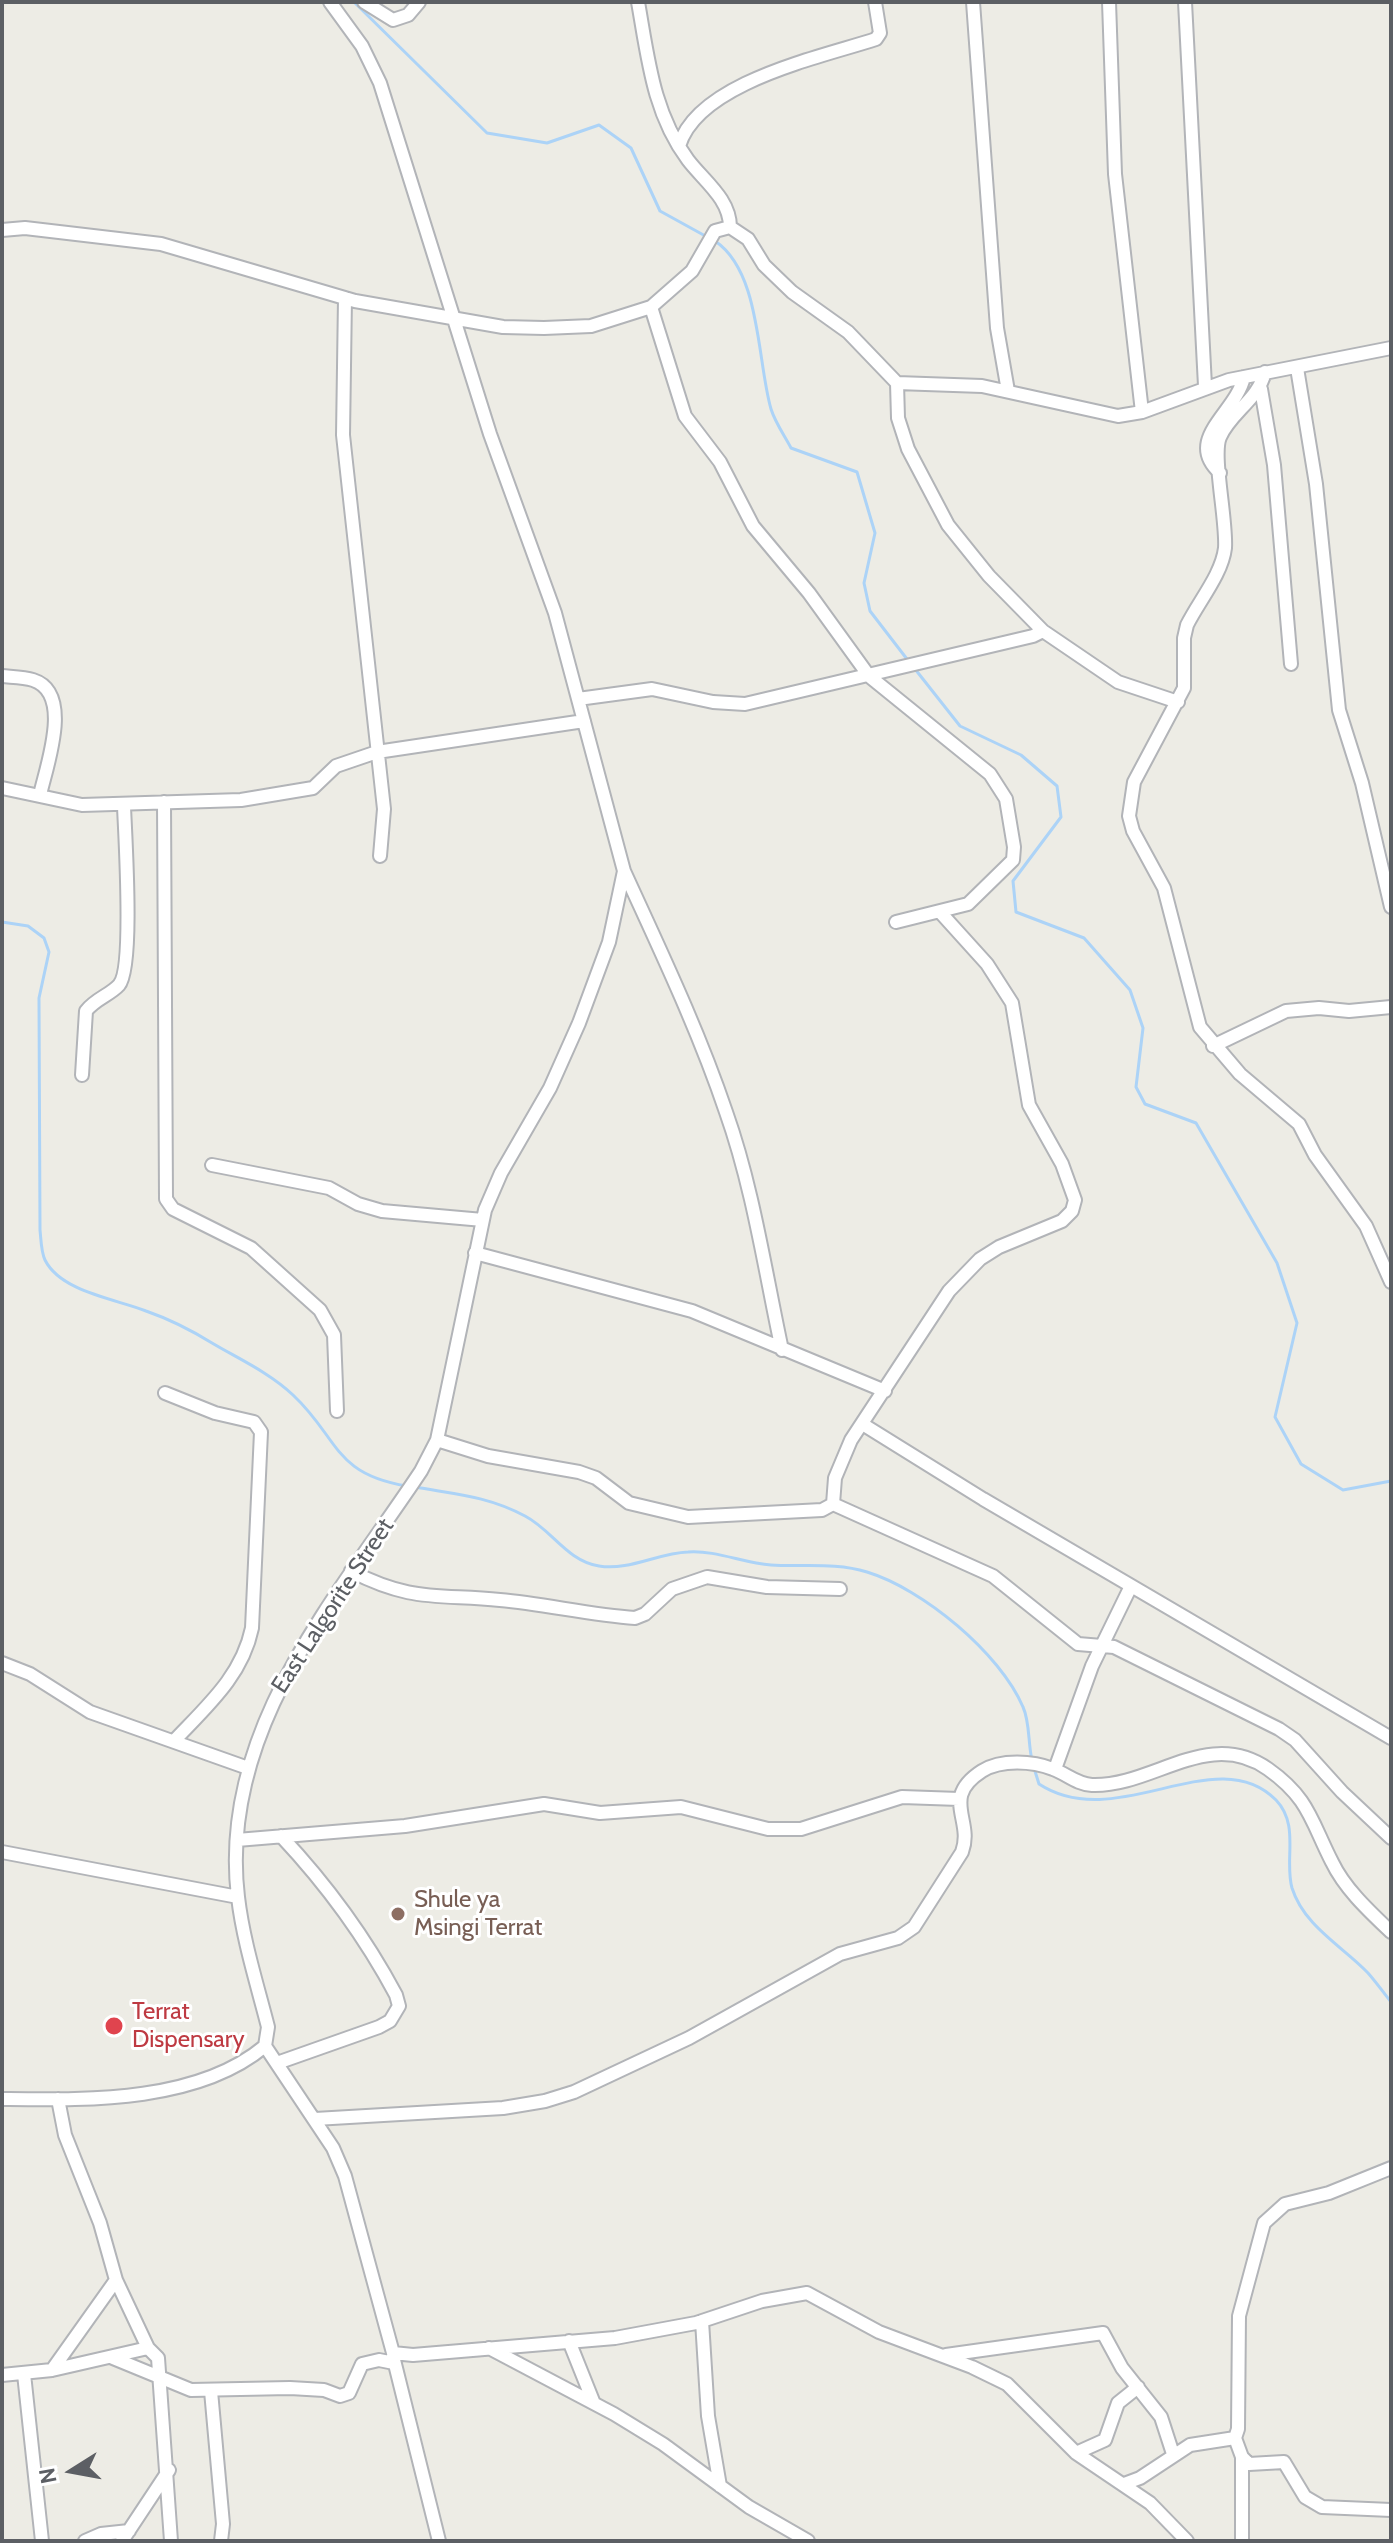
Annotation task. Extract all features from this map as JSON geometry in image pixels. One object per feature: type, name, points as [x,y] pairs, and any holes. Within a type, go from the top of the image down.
[{"type":"street","points":[[356,2],[334,7],[362,46],[380,83],[490,434],[543,574],[624,871],[683,1001],[727,1113],[742,1163],[782,1350]]},
{"type":"street","points":[[364,2],[393,20],[408,15],[419,2]]},
{"type":"street","points":[[638,2],[654,94],[666,125],[717,192],[730,215],[730,227]]},
{"type":"street","points":[[679,146],[689,125],[755,78],[829,51],[876,39],[880,33],[875,2]]},
{"type":"street","points":[[973,2],[997,328],[1008,391]]},
{"type":"street","points":[[1109,2],[1115,174],[1142,412]]},
{"type":"street","points":[[1185,2],[1205,386]]},
{"type":"street","points":[[2,230],[25,228],[161,244],[345,298],[503,327],[591,326],[651,307],[692,271],[715,231],[730,227],[748,239],[764,265],[792,292],[848,332],[897,383],[898,418],[908,449],[948,525],[989,576],[1043,631],[1118,682],[1178,702]]},
{"type":"street","points":[[345,298],[343,435],[384,809],[380,856]]},
{"type":"street","points":[[651,307],[685,416],[720,462],[753,526],[809,593],[869,676],[990,774],[1006,799],[1014,847],[1013,860],[968,904],[896,922]]},
{"type":"street","points":[[897,383],[982,386],[1097,414],[1142,412],[1205,386],[1391,348]]},
{"type":"street","points":[[1297,368],[1316,484],[1339,710],[1362,783],[1391,907]]},
{"type":"street","points":[[1265,372],[1261,389],[1274,465],[1291,664]]},
{"type":"street","points":[[1220,473],[1208,462],[1205,449],[1214,427],[1239,393],[1244,377]]},
{"type":"street","points":[[1261,389],[1220,437],[1224,550],[1187,625],[1184,688],[1142,762],[1134,782],[1129,816],[1139,846],[1154,865],[1164,888],[1200,1027],[1213,1046],[1299,1124],[1328,1174],[1366,1226],[1391,1282]]},
{"type":"street","points":[[578,699],[652,689],[713,702],[745,704],[1033,636],[1043,631]]},
{"type":"street","points":[[2,676],[34,680],[46,687],[53,701],[54,736],[40,795]]},
{"type":"street","points":[[2,788],[82,805],[241,800],[313,788],[336,766],[377,752],[584,721]]},
{"type":"street","points":[[164,802],[166,1199],[173,1209],[251,1248],[320,1310],[334,1335],[337,1411]]},
{"type":"street","points":[[82,1075],[86,1011],[120,984],[124,973],[127,935],[124,806]]},
{"type":"street","name":"East Lalgorite Street","points":[[265,2046],[268,2027],[238,1897],[237,1840],[248,1768],[273,1700],[351,1571],[421,1471],[437,1440],[483,1220],[501,1173],[550,1088],[579,1023],[609,942],[624,871]]},
{"type":"street","points":[[616,906],[645,918]]},
{"type":"street","points":[[833,1504],[835,1478],[851,1440],[864,1425],[949,1291],[980,1259],[999,1247],[1062,1221],[1072,1211],[1075,1200],[1062,1164],[1029,1105],[1012,1003],[987,964],[940,912]]},
{"type":"street","points":[[1213,1046],[1286,1011],[1305,1007],[1349,1011],[1391,1007]]},
{"type":"street","points":[[212,1165],[329,1188],[358,1204],[382,1211],[483,1220]]},
{"type":"street","points":[[475,1253],[692,1311],[885,1391]]},
{"type":"street","points":[[165,1393],[215,1413],[254,1422],[261,1432],[252,1628],[247,1655],[235,1675],[174,1741]]},
{"type":"street","points":[[864,1425],[1391,1738]]},
{"type":"street","points":[[437,1440],[488,1456],[579,1472],[596,1478],[629,1503],[688,1517],[822,1510],[833,1504]]},
{"type":"street","points":[[833,1504],[993,1576],[1078,1644],[1103,1644],[1201,1688],[1287,1735],[1391,1838]]},
{"type":"street","points":[[351,1571],[383,1587],[433,1598],[498,1600],[635,1618],[645,1614],[672,1589],[707,1577],[767,1587],[840,1589]]},
{"type":"street","points":[[1055,1769],[1103,1644],[1131,1586]]},
{"type":"street","points":[[2,1663],[30,1674],[90,1712],[248,1768]]},
{"type":"street","points":[[315,2119],[503,2108],[545,2101],[689,2038],[840,1954],[898,1938],[914,1927],[962,1852],[965,1840],[959,1799],[966,1783],[993,1766],[1033,1764],[1055,1769],[1073,1780],[1090,1785],[1134,1777],[1188,1757],[1243,1757],[1265,1766],[1297,1793],[1311,1811],[1331,1862],[1345,1884],[1391,1932]]},
{"type":"street","points":[[237,1840],[405,1826],[544,1804],[600,1813],[648,1807],[681,1807],[768,1829],[801,1829],[902,1797],[959,1799]]},
{"type":"street","points":[[277,2063],[379,2027],[390,2021],[399,2006],[396,1995],[356,1924],[319,1876],[281,1836]]},
{"type":"street","points":[[2,1852],[238,1897]]},
{"type":"street","points":[[2,2099],[111,2098],[168,2091],[223,2069],[265,2046],[315,2119],[345,2176],[439,2541]]},
{"type":"street","points":[[58,2099],[65,2135],[100,2223],[116,2280],[148,2348],[158,2358],[169,2470],[171,2541]]},
{"type":"street","points":[[1242,2541],[1242,2457],[1235,2438],[1238,2429],[1239,2316],[1264,2223],[1285,2204],[1329,2193],[1391,2168]]},
{"type":"street","points":[[52,2370],[116,2280]]},
{"type":"street","points":[[113,2358],[191,2390],[316,2389],[343,2396],[349,2393],[360,2367],[371,2361],[615,2338],[702,2321],[762,2301],[807,2293],[879,2332],[1007,2384],[1076,2453],[1124,2484],[1170,2521],[1187,2541]]},
{"type":"street","points":[[702,2321],[708,2416],[720,2486]]},
{"type":"street","points":[[941,2356],[1100,2332],[1106,2336],[1122,2368],[1161,2417],[1173,2454]]},
{"type":"street","points":[[371,2361],[389,2339]]},
{"type":"street","points":[[569,2341],[593,2402]]},
{"type":"street","points":[[2,2375],[52,2370],[148,2348]]},
{"type":"street","points":[[489,2348],[593,2402],[663,2444],[720,2486],[808,2541]]},
{"type":"street","points":[[24,2374],[42,2541]]},
{"type":"street","points":[[1076,2453],[1105,2440],[1118,2403],[1138,2387]]},
{"type":"street","points":[[211,2391],[223,2524],[221,2541]]},
{"type":"street","points":[[1124,2484],[1140,2478],[1190,2445],[1235,2438]]},
{"type":"street","points":[[1242,2457],[1257,2465],[1284,2462],[1305,2497],[1322,2507],[1391,2510]]},
{"type":"street","points":[[85,2541],[126,2536],[169,2470]]},
{"type":"waterway","points":[[354,2],[487,133],[547,143],[599,125],[631,148],[660,211],[709,238]]},
{"type":"waterway","points":[[715,241],[730,255],[749,295],[771,409],[791,448],[857,472],[875,533],[864,583],[870,611],[910,663]]},
{"type":"waterway","points":[[915,669],[960,726],[1021,755],[1057,786],[1061,817],[1013,881],[1016,912],[1084,938],[1130,990],[1143,1028],[1136,1087],[1145,1104],[1196,1123],[1277,1263],[1297,1323],[1275,1417],[1301,1464],[1343,1490],[1391,1481]]},
{"type":"waterway","points":[[2,922],[28,926],[44,938],[49,952],[39,998],[40,1230],[45,1260],[63,1280],[76,1287],[180,1325],[254,1367],[293,1395],[351,1463],[364,1473],[407,1486]]},
{"type":"waterway","points":[[415,1487],[471,1497],[511,1509],[535,1522],[578,1558],[599,1566],[621,1566],[677,1553],[698,1552],[771,1565],[843,1567],[889,1580],[935,1608],[997,1666],[1023,1707],[1032,1760]]},
{"type":"waterway","points":[[1034,1768],[1039,1784],[1069,1797],[1100,1799],[1225,1779],[1252,1784],[1276,1800],[1288,1820],[1290,1877],[1305,1914],[1368,1973],[1391,2002]]},
{"type":"place","name":"Shule ya Msingi Terrat","points":[[398,1914]]},
{"type":"place","name":"Terrat Dispensary","points":[[114,2026]]}]
